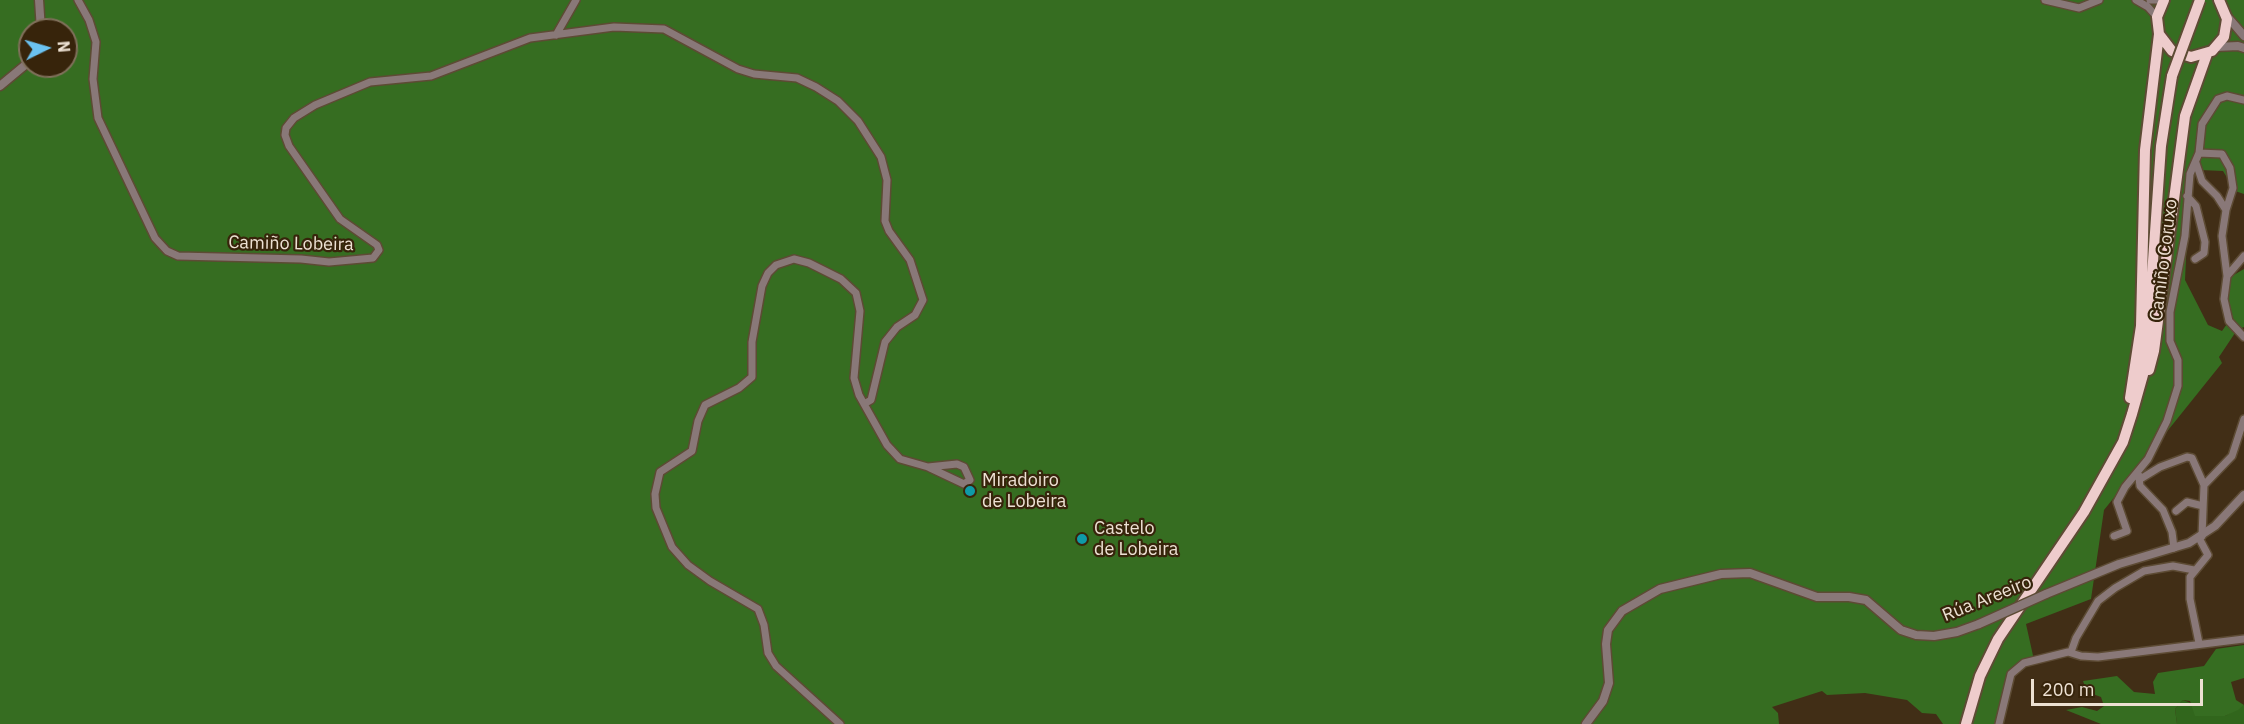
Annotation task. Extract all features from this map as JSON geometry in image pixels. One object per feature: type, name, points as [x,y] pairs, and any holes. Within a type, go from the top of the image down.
[{"type":"highway","points":[[2115,456],[2130,401],[2141,326],[2145,150],[2159,34],[2157,17],[2164,0]]},
{"type":"highway","points":[[1966,724],[1972,698],[2010,618],[2084,512],[2115,456],[2129,423],[2143,375],[2161,146],[2172,76],[2200,0]]},
{"type":"highway","points":[[2115,456],[2123,450],[2136,419],[2154,351],[2185,116],[2212,51],[2225,34],[2226,15],[2219,0]]},
{"type":"highway","points":[[2159,34],[2168,48],[2183,56],[2196,57],[2212,51]]},
{"type":"street","points":[[39,0],[40,18]]},
{"type":"street","name":"Camiño Lobeira","points":[[78,0],[89,20],[96,42],[93,79],[98,118],[155,238],[167,251],[178,256],[301,259],[329,262],[373,258],[379,250],[377,245],[340,219],[289,146],[285,135],[294,118],[315,105],[370,82],[431,76],[530,38],[614,27],[664,29],[738,69],[754,74],[797,78],[838,101],[858,121],[880,157],[887,180],[885,221],[889,231],[910,260],[923,300],[915,315],[897,327],[885,342],[871,400],[864,404]]},
{"type":"street","points":[[556,35],[576,0]]},
{"type":"street","points":[[2045,0],[2079,8],[2099,0]]},
{"type":"street","points":[[2136,0],[2148,7],[2157,17]]},
{"type":"street","points":[[2150,0],[2164,0]]},
{"type":"street","points":[[2226,15],[2244,36]]},
{"type":"street","points":[[2212,51],[2238,46],[2244,48]]},
{"type":"street","points":[[0,86],[18,72]]},
{"type":"street","name":"Camiño Coruxo","points":[[2114,536],[2127,531],[2117,502],[2125,487],[2138,476],[2148,459],[2167,421],[2178,386],[2178,360],[2170,342],[2170,312],[2185,236],[2190,174],[2199,153],[2202,124],[2218,99],[2227,96],[2244,99]]},
{"type":"street","points":[[2199,153],[2222,154],[2230,168],[2233,188],[2226,210],[2222,236],[2227,276],[2225,312],[2244,337]]},
{"type":"street","points":[[2196,163],[2202,181],[2217,196],[2226,210]]},
{"type":"street","points":[[2187,196],[2196,206],[2205,242],[2204,253],[2195,259]]},
{"type":"street","points":[[2227,276],[2244,256]]},
{"type":"street","points":[[840,724],[776,666],[768,653],[764,625],[758,609],[710,581],[688,565],[672,547],[656,508],[655,494],[660,472],[692,451],[698,421],[705,405],[739,388],[752,377],[752,342],[762,286],[768,273],[785,261],[794,259],[809,263],[841,279],[856,293],[860,311],[854,378],[864,404],[893,454],[908,463],[928,467],[964,484],[969,480],[964,467],[957,464],[928,467]]},
{"type":"street","points":[[2204,485],[2232,456],[2244,419]]},
{"type":"street","points":[[2174,548],[2172,532],[2163,510],[2140,486],[2138,476],[2187,457],[2192,458],[2204,485],[2200,537],[2208,555],[2190,577],[2190,599],[2199,643]]},
{"type":"street","points":[[2200,537],[2244,495]]},
{"type":"street","points":[[2176,511],[2187,502],[2203,506]]},
{"type":"street","name":"Rúa Areeiro","points":[[1586,724],[1604,701],[1609,683],[1606,644],[1608,630],[1622,611],[1639,598],[1674,585],[1736,572],[1750,573],[1817,597],[1849,597],[1866,600],[1901,630],[1916,635],[1934,636],[1957,633],[2119,564],[2174,548],[2200,537]]},
{"type":"street","points":[[2071,652],[2076,638],[2098,601],[2115,588],[2144,571],[2173,566],[2194,570]]},
{"type":"street","points":[[1999,724],[2011,674],[2024,663],[2071,652],[2081,656],[2098,657],[2244,639]]},
{"type":"green space","points":[[0,0],[2244,0],[2244,194],[2235,191],[2223,171],[2201,170],[2190,174],[2185,280],[2208,325],[2222,331],[2229,321],[2228,284],[2232,276],[2244,269],[2244,327],[2237,330],[2219,357],[2222,363],[2104,510],[2091,599],[2026,624],[2034,660],[2016,668],[1999,724],[1943,724],[1936,714],[1922,713],[1907,700],[1865,693],[1827,695],[1822,691],[1772,707],[1778,713],[1779,724],[0,724]]},
{"type":"green space","points":[[2244,645],[2244,678],[2231,682],[2236,700],[2244,705],[2225,716],[2195,716],[2190,701],[2183,700],[2175,709],[2177,724],[2101,724],[2066,710],[2082,707],[2097,711],[2104,706],[2101,697],[2087,692],[2083,681],[2117,676],[2134,692],[2155,694],[2153,682],[2158,673],[2204,666],[2216,649]]},
{"type":"green space","points":[[2183,700],[2225,716],[2244,705],[2244,724],[2177,724],[2175,709]]},
{"type":"place","name":"Miradoiro de Lobeira","points":[[970,491]]},
{"type":"place","name":"Castelo de Lobeira","points":[[1082,539]]}]
